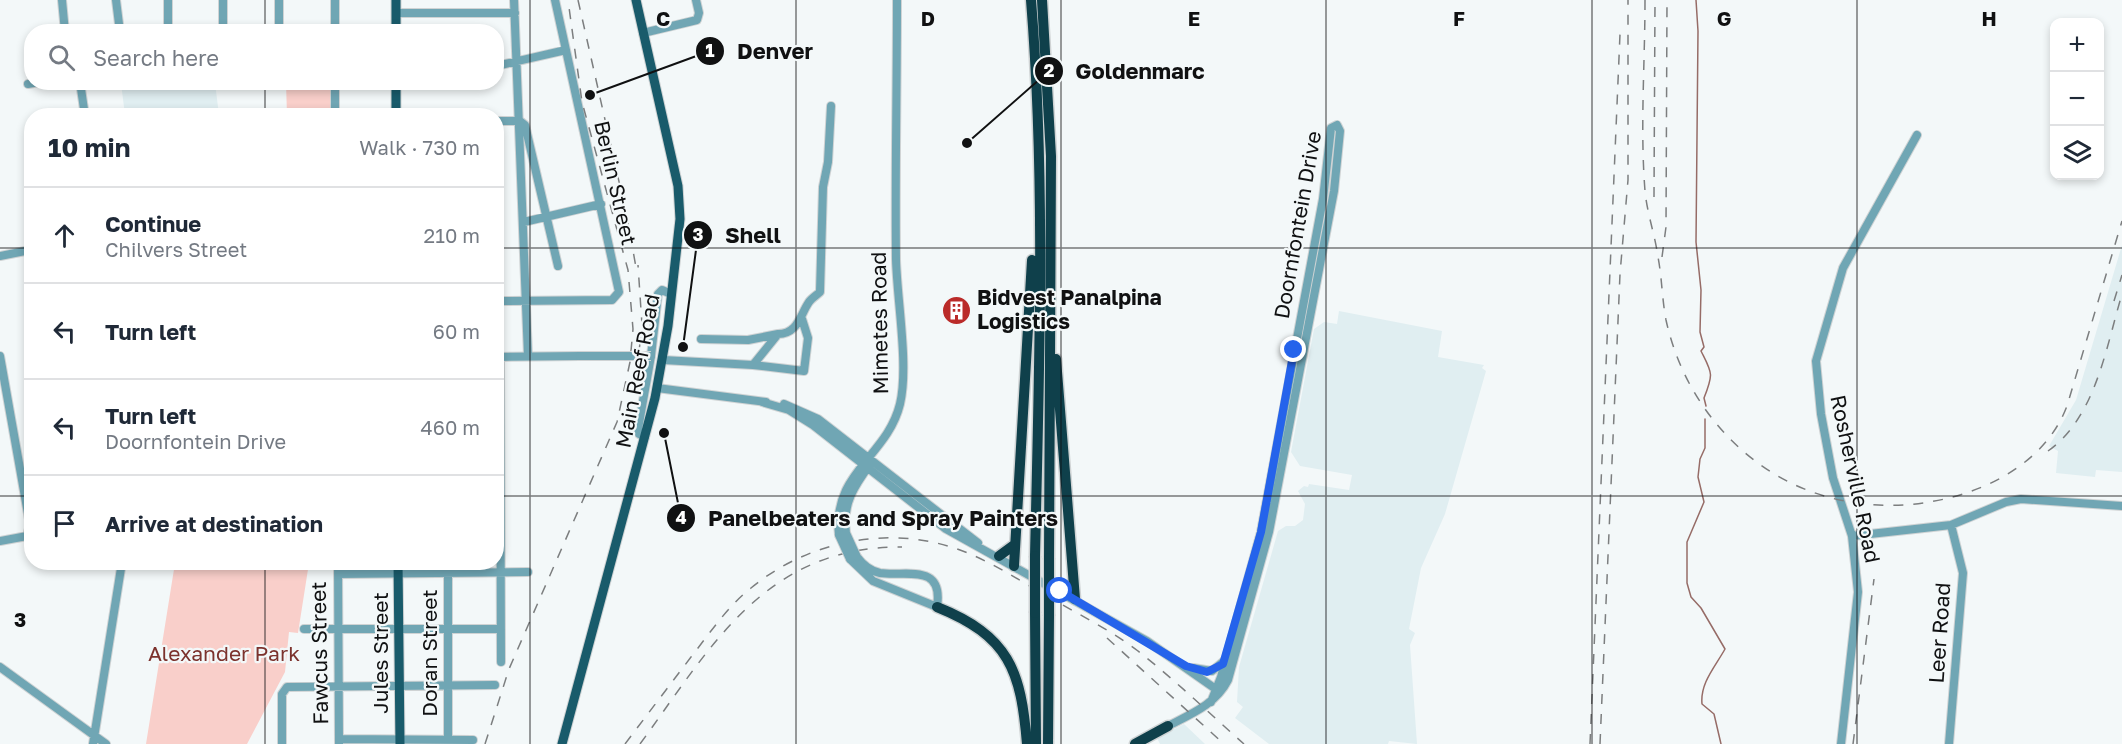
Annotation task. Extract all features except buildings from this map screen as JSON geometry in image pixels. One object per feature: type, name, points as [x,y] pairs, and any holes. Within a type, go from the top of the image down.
[{"type":"highway","points":[[1031,0],[1039,160],[1035,556],[1036,744]]},
{"type":"highway","points":[[1042,0],[1050,105],[1048,744]]},
{"type":"highway","points":[[1014,566],[1039,160]]},
{"type":"highway","points":[[1051,293],[1075,599]]},
{"type":"highway","points":[[999,556],[1014,545]]},
{"type":"highway","points":[[937,607],[982,629],[1004,653],[1017,679],[1027,744]]},
{"type":"highway","points":[[1136,744],[1168,726]]},
{"type":"main road","points":[[396,0],[396,24]]},
{"type":"main road","name":"Main Reef Road","points":[[562,744],[657,388],[663,360],[671,294],[680,199],[636,0]]},
{"type":"main road","points":[[396,90],[396,108]]},
{"type":"main road","name":"Jules Street","points":[[399,570],[400,742]]},
{"type":"street","points":[[62,0],[64,24]]},
{"type":"street","points":[[116,0],[119,24]]},
{"type":"street","points":[[168,0],[168,24]]},
{"type":"street","points":[[223,0],[223,24]]},
{"type":"street","points":[[279,0],[279,24]]},
{"type":"street","points":[[334,0],[335,24]]},
{"type":"street","points":[[514,0],[528,356]]},
{"type":"street","name":"Berlin Street","points":[[526,301],[612,300],[618,295],[619,285],[555,0]]},
{"type":"street","points":[[643,33],[695,22],[699,10],[696,0]]},
{"type":"street","name":"Mimetes Road","points":[[853,558],[843,534],[847,501],[856,481],[897,414],[903,382],[896,260],[897,0]]},
{"type":"street","points":[[396,13],[515,12]]},
{"type":"street","points":[[504,65],[566,50]]},
{"type":"street","points":[[81,90],[84,108]]},
{"type":"street","points":[[335,90],[335,108]]},
{"type":"street","points":[[701,339],[748,340],[786,333],[802,319],[808,303],[821,289],[823,187],[828,162],[831,106]]},
{"type":"street","points":[[504,121],[519,121],[525,125],[558,266]]},
{"type":"street","name":"Doornfontein Drive","points":[[1337,126],[1340,131],[1334,191],[1269,532],[1228,680],[1219,692],[1226,658],[1261,532],[1324,191],[1328,138],[1331,128],[1337,126]]},
{"type":"street","name":"Rosherville Road","points":[[1841,744],[1858,592],[1852,536],[1833,478],[1821,414],[1816,361],[1843,268],[1917,135]]},
{"type":"street","points":[[520,146],[530,143]]},
{"type":"street","points":[[524,222],[601,204]]},
{"type":"street","points":[[0,256],[24,251]]},
{"type":"street","points":[[645,437],[639,434],[638,429],[651,356],[657,294],[662,290],[671,294]]},
{"type":"street","points":[[504,301],[526,301]]},
{"type":"street","points":[[663,360],[753,365],[804,371],[807,330],[802,319]]},
{"type":"street","points":[[753,365],[778,334]]},
{"type":"street","points":[[0,356],[4,401],[24,496]]},
{"type":"street","points":[[504,357],[651,356]]},
{"type":"street","points":[[657,388],[762,402],[797,414],[867,462],[986,550],[1075,599],[1186,666],[1219,692],[1211,702],[1168,726]]},
{"type":"street","points":[[1852,536],[1951,525],[2006,502],[2020,500],[2122,506]]},
{"type":"street","name":"Leer Road","points":[[1948,744],[1963,573],[1951,525]]},
{"type":"street","points":[[0,541],[24,535]]},
{"type":"street","points":[[853,558],[880,573],[915,572],[926,576],[937,590],[937,607],[873,581],[853,558]]},
{"type":"street","points":[[93,740],[121,570]]},
{"type":"street","name":"Fawcus Street","points":[[338,570],[339,742]]},
{"type":"street","name":"Doran Street","points":[[448,570],[448,742]]},
{"type":"street","points":[[501,572],[501,662]]},
{"type":"street","points":[[338,574],[528,572]]},
{"type":"street","points":[[304,629],[501,629]]},
{"type":"street","points":[[1186,666],[1202,671],[1212,671],[1223,664],[1226,658]]},
{"type":"street","points":[[0,667],[93,740],[106,744]]},
{"type":"street","points":[[282,744],[282,698],[285,688],[495,685]]},
{"type":"street","points":[[339,742],[473,740]]},
{"type":"shaded area","points":[[122,90],[216,90],[218,108],[124,108]]},
{"type":"shaded area","points":[[2122,245],[2122,472],[2096,470],[2095,477],[2056,473],[2058,451],[2049,446],[2076,400]]},
{"type":"shaded area","points":[[1339,311],[1442,331],[1438,357],[1484,365],[1482,368],[1486,371],[1445,514],[1421,568],[1409,629],[1415,633],[1410,645],[1417,744],[1389,741],[1388,744],[1269,744],[1235,718],[1243,707],[1237,702],[1239,667],[1278,531],[1286,526],[1295,526],[1303,520],[1305,504],[1298,491],[1304,486],[1308,487],[1309,484],[1349,490],[1352,475],[1300,466],[1291,452],[1314,329],[1324,322],[1337,324]]},
{"type":"shaded area","points":[[1184,724],[1205,744],[1160,744],[1157,738]]},
{"type":"green space","points":[[286,90],[332,90],[332,108],[287,108]]},
{"type":"green space","name":"Alexander Park","points":[[174,570],[308,570],[298,633],[289,632],[285,672],[247,744],[146,744]]},
{"type":"waterway","points":[[1696,0],[1698,31],[1696,242],[1701,290],[1700,332],[1704,347],[1701,351],[1710,373],[1704,398],[1706,406]]},
{"type":"waterway","points":[[1705,419],[1705,448],[1700,459],[1698,477],[1704,502],[1687,542],[1687,583],[1691,597],[1701,608],[1725,649],[1709,675],[1702,696],[1702,704],[1714,714],[1721,744]]},
{"type":"railway","points":[[485,744],[509,669],[617,422],[630,362],[633,329],[628,270],[582,102],[568,0]]},
{"type":"railway","points":[[578,0],[627,217],[637,273]]},
{"type":"railway","points":[[1600,744],[1620,274],[1628,180],[1628,0]]},
{"type":"railway","points":[[1645,0],[1643,119],[1645,191],[1672,344],[1692,388],[1720,428],[1755,461],[1794,484],[1812,492],[1850,502],[1869,505],[1909,505],[1950,498],[1972,491],[2012,472],[2029,459],[2045,443],[2067,406],[2122,221]]},
{"type":"railway","points":[[1654,197],[1655,0]]},
{"type":"railway","points":[[1662,257],[1666,227],[1667,0]]},
{"type":"railway","points":[[1590,744],[1620,34]]},
{"type":"railway","points":[[635,387],[642,325],[638,265]]},
{"type":"railway","points":[[2114,301],[2122,275]]},
{"type":"railway","points":[[2048,451],[2078,420],[2088,400],[2097,380],[2122,294]]},
{"type":"railway","points":[[625,744],[719,621],[751,588],[773,572],[823,548],[878,538],[905,538],[933,542],[971,554],[1003,571],[1127,643],[1165,673],[1244,744]]},
{"type":"railway","points":[[640,744],[718,639],[746,609],[778,583],[813,564],[854,551],[902,547]]},
{"type":"railway","points":[[1853,744],[1874,579]]},
{"type":"railway","points":[[1107,638],[1224,744]]},
{"type":"place","name":"Denver","points":[[590,95]]},
{"type":"place","name":"Goldenmarc","points":[[967,143]]},
{"type":"place","name":"Bidvest Panalpina Logistics","points":[[956,310]]},
{"type":"place","name":"Shell","points":[[683,347]]},
{"type":"place","name":"Panelbeaters and Spray Painters","points":[[664,433]]},
{"type":"route","points":[[1060,591],[1186,666],[1207,672],[1223,664],[1261,532],[1294,350]]}]
